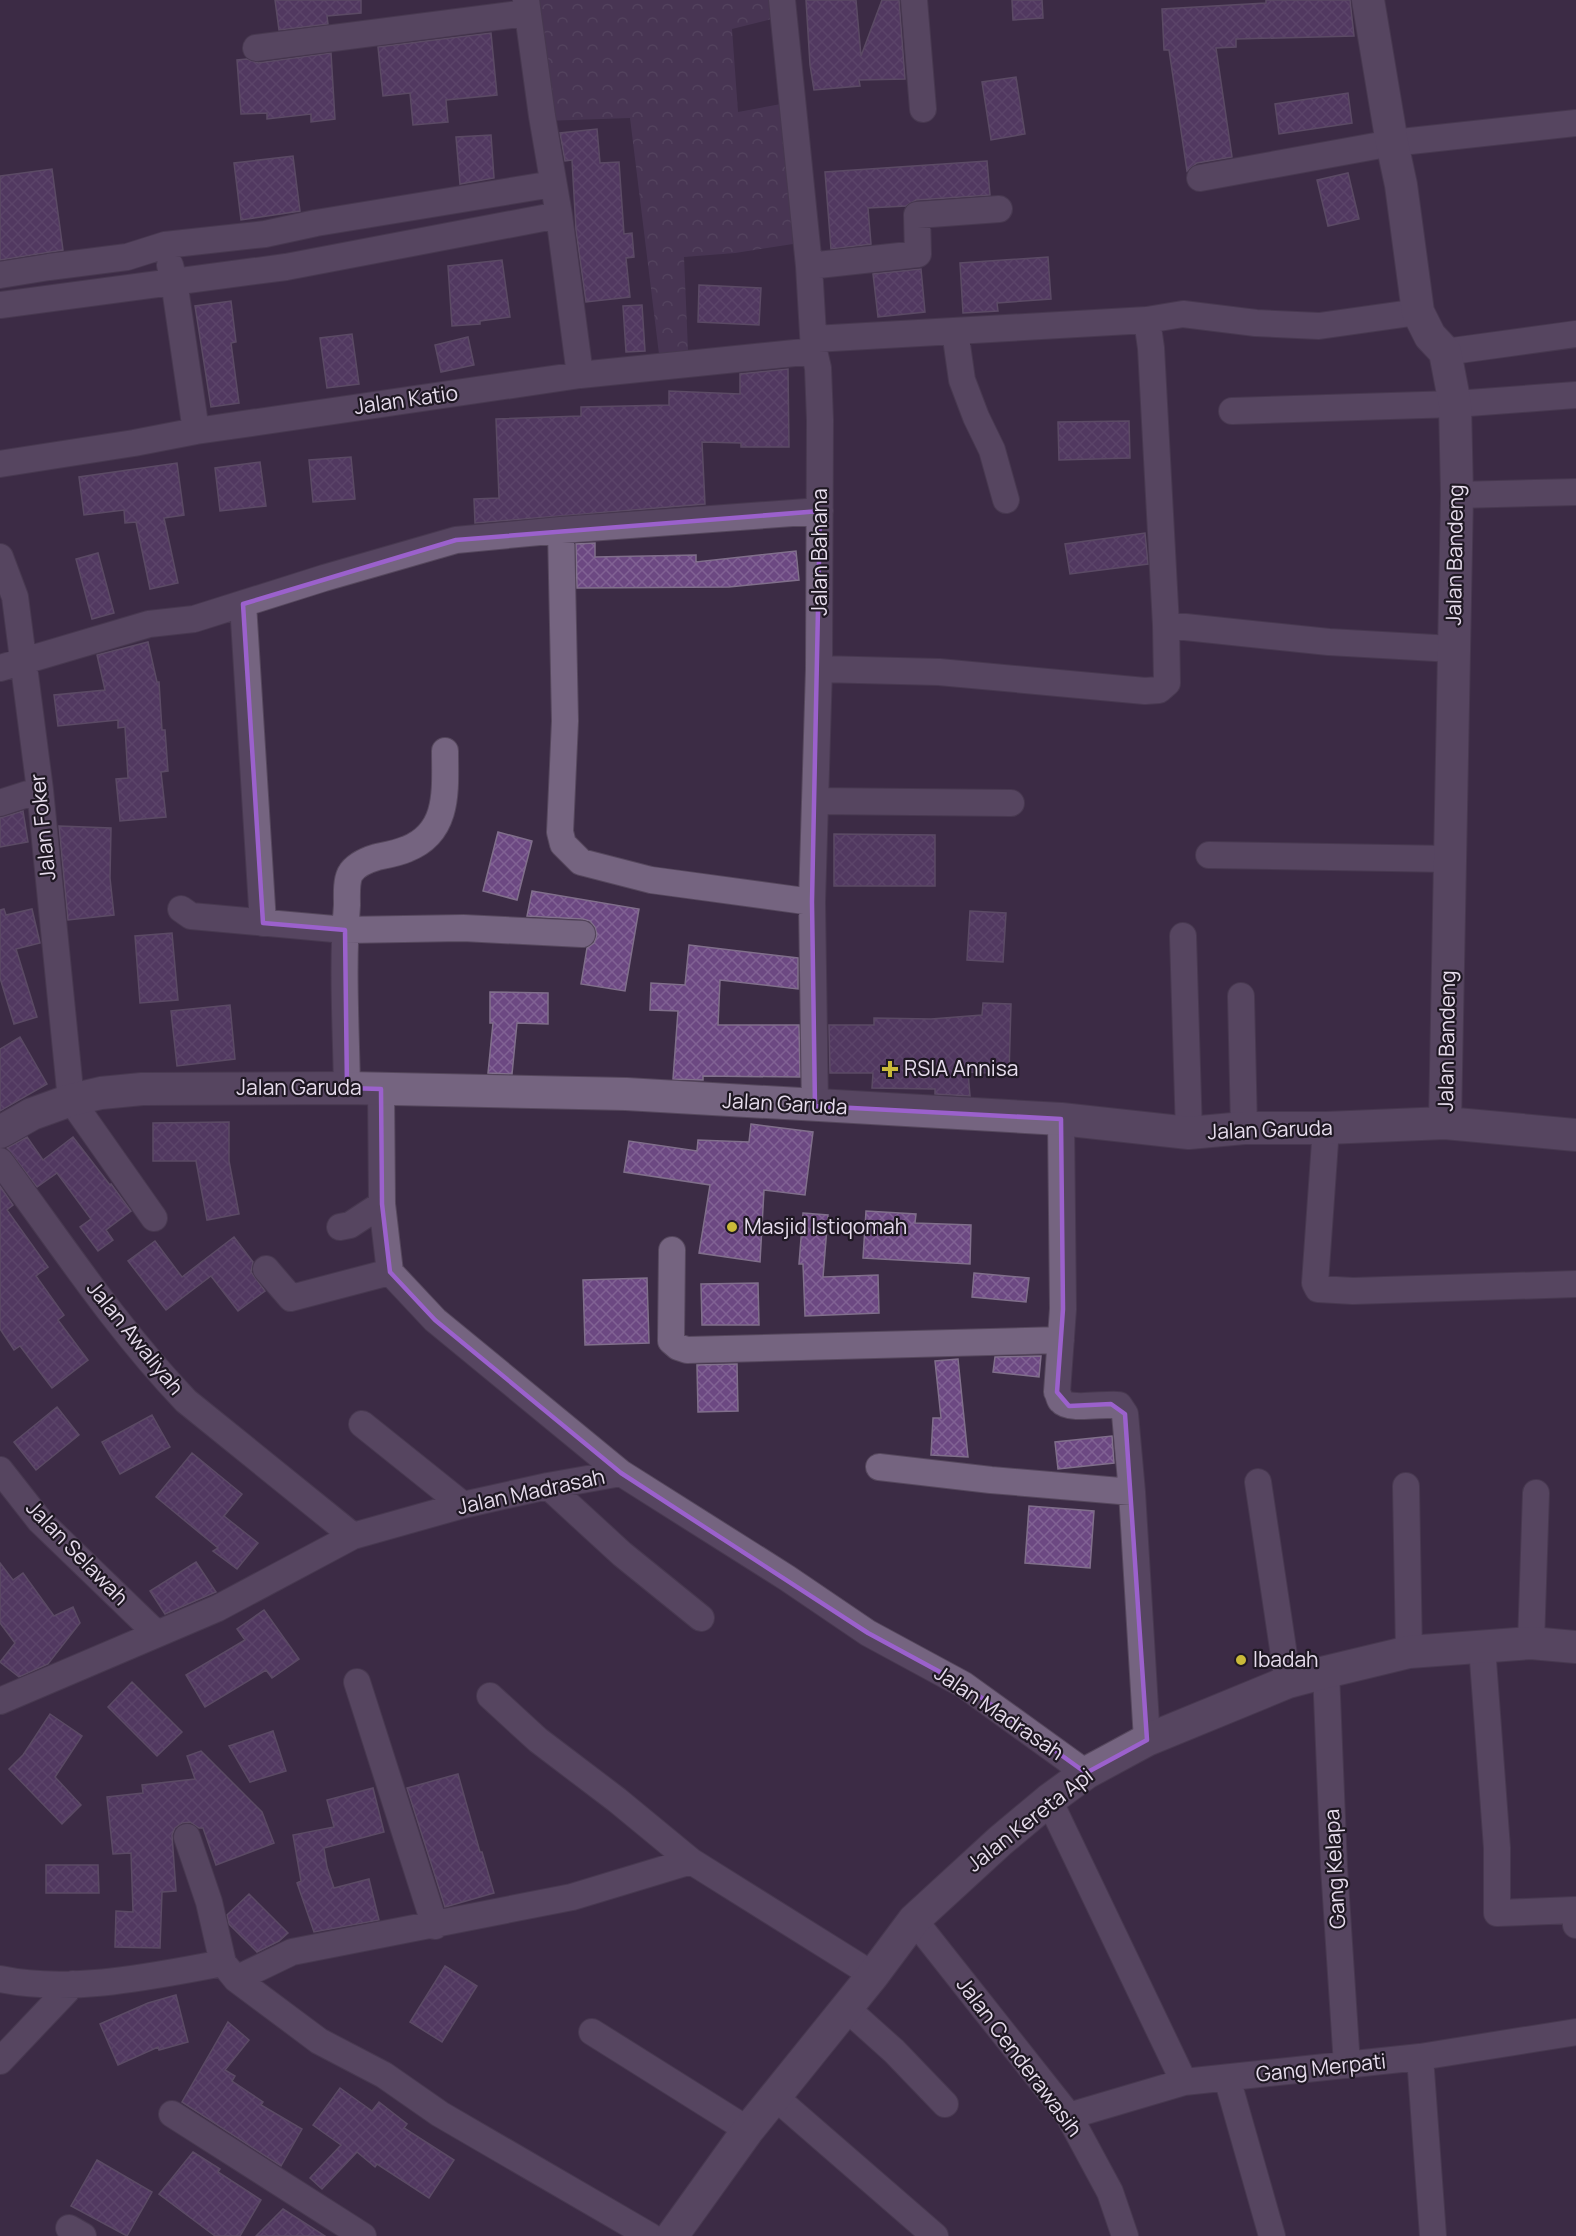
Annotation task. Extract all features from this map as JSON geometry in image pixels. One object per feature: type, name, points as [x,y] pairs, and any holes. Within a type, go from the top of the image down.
[{"type":"street","name":"Jalan Bahana","points":[[782,0],[809,266],[820,420],[819,669],[812,902],[815,1106]]},
{"type":"street","points":[[914,0],[923,109]]},
{"type":"street","name":"Jalan Bandeng","points":[[1368,0],[1401,185],[1418,312],[1430,336],[1445,352],[1455,404],[1456,495],[1445,1123]]},
{"type":"street","points":[[256,48],[526,7],[559,214],[580,375]]},
{"type":"street","points":[[1200,178],[1392,143],[1576,123]]},
{"type":"street","points":[[0,275],[127,257],[165,245],[265,234],[363,215],[553,184]]},
{"type":"street","points":[[809,266],[918,254],[917,215],[999,209]]},
{"type":"street","points":[[0,305],[286,267],[559,214]]},
{"type":"street","points":[[363,215],[373,249]]},
{"type":"street","points":[[165,245],[174,281],[196,431]]},
{"type":"street","name":"Jalan Katio","points":[[0,464],[196,431],[580,375],[814,345],[955,331],[1147,320],[1183,314],[1256,323],[1319,326],[1418,312]]},
{"type":"street","points":[[819,669],[939,672],[1145,691],[1159,690],[1167,683],[1151,348],[1147,320]]},
{"type":"street","points":[[955,331],[962,380],[992,450],[1006,500]]},
{"type":"street","points":[[1445,352],[1576,334]]},
{"type":"street","points":[[1232,411],[1455,404],[1576,395]]},
{"type":"street","points":[[1456,495],[1576,492]]},
{"type":"street","points":[[12,664],[149,624],[194,619],[456,540],[561,530],[820,512]]},
{"type":"street","points":[[561,530],[565,721],[560,832],[563,844],[581,862],[651,880],[812,902]]},
{"type":"street","name":"Jalan Foker","points":[[0,557],[15,597],[12,664],[40,789],[71,1100]]},
{"type":"street","points":[[243,604],[263,923]]},
{"type":"street","points":[[1166,625],[1329,642],[1453,649]]},
{"type":"street","points":[[347,1088],[345,930],[349,876],[355,868],[373,858],[407,849],[422,841],[435,826],[442,814],[445,798],[445,751]]},
{"type":"street","points":[[0,803],[40,789]]},
{"type":"street","points":[[815,801],[1011,803]]},
{"type":"street","points":[[1209,855],[1450,859]]},
{"type":"street","points":[[181,909],[191,916],[345,930],[463,928],[582,934]]},
{"type":"street","points":[[1183,936],[1190,1133]]},
{"type":"street","points":[[1241,996],[1244,1128]]},
{"type":"street","name":"Jalan Garuda","points":[[0,1132],[32,1114],[71,1100],[101,1093],[142,1089],[347,1088],[626,1094],[1060,1119],[1190,1133],[1244,1128],[1326,1128],[1445,1123],[1576,1135]]},
{"type":"street","points":[[381,1089],[382,1204],[390,1272],[435,1320],[621,1473]]},
{"type":"street","points":[[71,1100],[154,1218]]},
{"type":"street","points":[[1060,1119],[1063,1309],[1057,1392],[1061,1401],[1069,1406],[1119,1405],[1125,1414],[1147,1740]]},
{"type":"street","points":[[1326,1128],[1315,1283],[1318,1288],[1353,1291],[1576,1284]]},
{"type":"street","name":"Jalan Awaliyah","points":[[0,1161],[124,1330],[163,1377],[186,1401],[353,1536]]},
{"type":"street","points":[[340,1227],[350,1225],[382,1204]]},
{"type":"street","points":[[672,1250],[671,1341],[687,1350],[1061,1340]]},
{"type":"street","points":[[266,1269],[291,1298],[390,1272]]},
{"type":"street","points":[[362,1424],[464,1505]]},
{"type":"street","points":[[879,1467],[991,1480],[1132,1492]]},
{"type":"street","name":"Jalan Selawah","points":[[0,1470],[40,1521],[157,1634]]},
{"type":"street","name":"Jalan Madrasah","points":[[0,1701],[218,1608],[353,1536],[464,1505],[548,1486],[621,1473],[787,1578],[868,1633],[964,1685],[1086,1773]]},
{"type":"street","points":[[1258,1482],[1288,1682]]},
{"type":"street","points":[[548,1486],[622,1554],[701,1618]]},
{"type":"street","points":[[1406,1486],[1409,1652]]},
{"type":"street","points":[[1531,1643],[1536,1493]]},
{"type":"street","name":"Jalan Kereta Api","points":[[672,2236],[748,2130],[873,1975],[914,1920],[961,1875],[1049,1800],[1086,1773],[1147,1740],[1288,1682],[1326,1672],[1409,1652],[1531,1643],[1576,1647]]},
{"type":"street","points":[[1482,1647],[1497,1848],[1497,1913],[1576,1915]]},
{"type":"street","name":"Gang Kelapa","points":[[1326,1672],[1334,1867],[1347,2065]]},
{"type":"street","points":[[357,1682],[435,1926]]},
{"type":"street","points":[[490,1696],[538,1740],[691,1861],[873,1975]]},
{"type":"street","points":[[1049,1800],[1184,2082]]},
{"type":"street","points":[[187,1837],[210,1902],[230,1971],[319,2041],[384,2075],[440,2114],[650,2236]]},
{"type":"street","points":[[0,1979],[15,1982],[73,1984],[230,1971],[292,1952],[572,1898],[691,1861]]},
{"type":"street","name":"Jalan Cenderawasih","points":[[914,1920],[1069,2116],[1110,2192],[1125,2236]]},
{"type":"street","points":[[0,2061],[73,1984]]},
{"type":"street","points":[[846,2008],[894,2051],[945,2104]]},
{"type":"street","points":[[592,2032],[748,2130]]},
{"type":"street","name":"Gang Merpati","points":[[1069,2116],[1184,2082],[1420,2057],[1576,2032]]},
{"type":"street","points":[[1420,2057],[1433,2236]]},
{"type":"street","points":[[1227,2078],[1272,2236]]},
{"type":"street","points":[[775,2097],[935,2236]]},
{"type":"street","points":[[172,2114],[363,2236]]},
{"type":"highlighted area","points":[[820,511],[812,902],[815,1106],[1061,1119],[1063,1309],[1057,1392],[1069,1406],[1111,1404],[1125,1414],[1147,1740],[1086,1773],[964,1685],[868,1633],[621,1473],[435,1320],[390,1272],[382,1204],[381,1089],[347,1088],[345,930],[263,923],[243,604],[456,540]]},
{"type":"green space","points":[[526,0],[770,0],[772,19],[732,29],[738,112],[781,104],[793,244],[735,253],[684,257],[688,350],[659,354],[630,118],[543,121]]},
{"type":"building","points":[[275,0],[361,0],[361,13],[327,16],[328,24],[279,30]]},
{"type":"building","points":[[806,0],[856,0],[861,56],[882,0],[899,0],[905,79],[859,80],[860,86],[814,90]]},
{"type":"building","points":[[1012,0],[1042,0],[1043,18],[1013,20]]},
{"type":"building","points":[[1266,0],[1350,0],[1354,36],[1236,39],[1236,47],[1216,48],[1232,157],[1197,163],[1187,171],[1169,50],[1164,50],[1162,9],[1266,3]]},
{"type":"building","points":[[491,33],[497,95],[446,100],[448,122],[413,125],[410,93],[383,96],[378,47]]},
{"type":"building","points":[[331,53],[335,119],[311,122],[311,114],[267,119],[267,113],[241,114],[237,60],[247,59],[258,63]]},
{"type":"building","points":[[1016,77],[1025,134],[991,140],[982,82]]},
{"type":"building","points":[[1348,93],[1352,123],[1279,134],[1275,104]]},
{"type":"building","points":[[597,129],[600,163],[619,162],[624,234],[632,233],[634,257],[626,258],[630,297],[586,302],[576,230],[572,160],[565,161],[560,133]]},
{"type":"building","points":[[491,135],[494,178],[460,184],[456,137]]},
{"type":"building","points":[[293,156],[300,211],[241,220],[234,163]]},
{"type":"building","points":[[987,161],[990,195],[916,200],[906,206],[868,208],[871,244],[831,249],[825,172]]},
{"type":"building","points":[[52,169],[63,250],[0,260],[0,176]]},
{"type":"building","points":[[1348,173],[1359,219],[1328,226],[1317,180]]},
{"type":"building","points":[[1048,257],[1051,299],[997,303],[998,311],[963,313],[960,263]]},
{"type":"building","points":[[502,260],[510,317],[480,321],[480,324],[452,326],[448,266]]},
{"type":"building","points":[[921,269],[925,312],[878,317],[873,274]]},
{"type":"building","points":[[699,285],[761,288],[759,325],[698,322]]},
{"type":"building","points":[[231,301],[236,342],[231,343],[239,403],[211,407],[195,306]]},
{"type":"building","points":[[642,305],[645,351],[626,352],[623,306]]},
{"type":"building","points":[[352,334],[359,384],[327,388],[320,338]]},
{"type":"building","points":[[468,337],[474,365],[441,372],[435,345]]},
{"type":"building","points":[[788,369],[789,447],[741,447],[741,443],[702,442],[705,504],[475,523],[474,499],[499,498],[496,419],[581,416],[581,407],[669,405],[669,391],[740,394],[740,374]]},
{"type":"building","points":[[1129,421],[1130,458],[1059,460],[1058,422]]},
{"type":"building","points":[[351,457],[355,499],[313,502],[309,460]]},
{"type":"building","points":[[260,462],[266,506],[220,511],[215,468]]},
{"type":"building","points":[[177,463],[184,515],[164,518],[178,583],[150,589],[136,522],[125,523],[124,510],[84,515],[79,477]]},
{"type":"building","points":[[1145,533],[1148,564],[1070,574],[1065,544]]},
{"type":"building","points":[[595,543],[595,557],[696,555],[696,562],[796,551],[799,580],[729,587],[577,588],[576,544]]},
{"type":"building","points":[[98,553],[114,613],[92,619],[76,559]]},
{"type":"building","points":[[148,642],[157,682],[159,682],[162,730],[165,730],[168,771],[161,772],[166,817],[120,821],[116,779],[128,778],[125,727],[118,728],[118,720],[58,726],[54,695],[105,690],[97,655]]},
{"type":"building","points":[[23,811],[28,842],[0,847],[0,818]]},
{"type":"building","points":[[59,826],[111,828],[110,878],[114,915],[68,920]]},
{"type":"building","points":[[498,832],[532,841],[517,900],[483,891]]},
{"type":"building","points":[[834,834],[935,835],[935,886],[834,886]]},
{"type":"building","points":[[532,891],[639,909],[625,991],[581,984],[587,948],[594,943],[597,935],[595,927],[590,921],[583,919],[527,916]]},
{"type":"building","points":[[4,909],[6,915],[32,909],[40,943],[16,949],[37,1017],[14,1024],[0,978],[0,910]]},
{"type":"building","points":[[970,911],[1006,913],[1003,962],[967,960]]},
{"type":"building","points":[[172,933],[178,1000],[140,1003],[135,936]]},
{"type":"building","points":[[689,945],[798,958],[798,989],[720,980],[718,1025],[799,1025],[800,1077],[703,1076],[703,1080],[673,1079],[678,1011],[650,1010],[651,983],[685,985]]},
{"type":"building","points":[[490,992],[548,993],[548,1024],[517,1023],[512,1074],[488,1073],[493,1023],[490,1023]]},
{"type":"building","points":[[983,1003],[1011,1004],[1009,1074],[968,1072],[970,1096],[935,1094],[935,1089],[872,1088],[873,1073],[830,1073],[829,1025],[874,1025],[874,1018],[931,1019],[982,1015]]},
{"type":"building","points":[[230,1005],[235,1059],[177,1066],[171,1011]]},
{"type":"building","points":[[20,1037],[47,1084],[0,1111],[0,1049]]},
{"type":"building","points":[[229,1122],[229,1161],[239,1214],[207,1220],[196,1161],[153,1161],[153,1123]]},
{"type":"building","points":[[751,1124],[813,1132],[805,1195],[764,1190],[760,1262],[699,1253],[710,1185],[624,1172],[629,1141],[697,1151],[698,1140],[749,1142]]},
{"type":"building","points":[[27,1137],[43,1160],[73,1137],[131,1211],[106,1230],[113,1240],[98,1251],[80,1227],[91,1219],[57,1173],[37,1187],[7,1148]]},
{"type":"building","points":[[0,1186],[13,1205],[7,1210],[48,1267],[36,1276],[64,1315],[58,1320],[88,1360],[52,1388],[20,1346],[14,1350],[0,1329]]},
{"type":"building","points":[[866,1211],[916,1214],[915,1223],[971,1225],[970,1264],[863,1258]]},
{"type":"building","points":[[803,1213],[828,1215],[823,1277],[878,1275],[879,1313],[805,1316],[803,1264],[799,1264]]},
{"type":"building","points":[[234,1237],[253,1262],[251,1272],[265,1291],[238,1311],[211,1276],[166,1310],[128,1261],[155,1241],[182,1277]]},
{"type":"building","points":[[974,1273],[1029,1278],[1026,1302],[972,1297]]},
{"type":"building","points":[[647,1278],[649,1343],[585,1345],[583,1280]]},
{"type":"building","points":[[758,1283],[759,1325],[702,1325],[701,1284]]},
{"type":"building","points":[[1041,1356],[1039,1377],[993,1372],[995,1357]]},
{"type":"building","points":[[958,1359],[968,1457],[931,1455],[933,1418],[941,1418],[935,1361]]},
{"type":"building","points":[[737,1364],[738,1411],[698,1412],[697,1365]]},
{"type":"building","points":[[57,1407],[79,1435],[36,1470],[14,1442]]},
{"type":"building","points":[[152,1415],[170,1447],[120,1474],[102,1442]]},
{"type":"building","points":[[1112,1436],[1114,1463],[1058,1469],[1055,1442]]},
{"type":"building","points":[[192,1453],[242,1494],[224,1516],[258,1543],[237,1569],[213,1551],[218,1548],[156,1497]]},
{"type":"building","points":[[1029,1506],[1094,1511],[1090,1568],[1025,1563]]},
{"type":"building","points":[[196,1562],[216,1592],[165,1614],[150,1591]]},
{"type":"building","points":[[0,1563],[13,1580],[23,1573],[54,1616],[73,1607],[80,1623],[48,1664],[19,1677],[0,1662],[15,1643],[0,1623]]},
{"type":"building","points":[[264,1610],[299,1659],[272,1678],[266,1670],[205,1707],[186,1675],[245,1640],[237,1629]]},
{"type":"building","points":[[132,1682],[182,1732],[157,1756],[108,1707]]},
{"type":"building","points":[[50,1714],[82,1736],[55,1777],[81,1805],[62,1824],[9,1769],[23,1755]]},
{"type":"building","points":[[273,1731],[286,1771],[250,1782],[229,1746]]},
{"type":"building","points":[[201,1751],[262,1812],[274,1843],[216,1865],[203,1828],[190,1822],[182,1823],[175,1828],[172,1835],[176,1891],[162,1892],[160,1948],[115,1947],[116,1911],[133,1912],[131,1853],[113,1854],[107,1797],[143,1793],[142,1785],[195,1779],[187,1756]]},
{"type":"building","points":[[458,1774],[494,1893],[445,1907],[407,1788]]},
{"type":"building","points":[[373,1788],[384,1832],[324,1848],[334,1888],[369,1879],[379,1920],[314,1932],[297,1883],[301,1881],[293,1835],[334,1827],[327,1800]]},
{"type":"building","points":[[46,1865],[98,1865],[99,1893],[46,1893]]},
{"type":"building","points":[[249,1894],[288,1933],[279,1941],[257,1952],[229,1924],[227,1915]]},
{"type":"building","points":[[445,1966],[477,1986],[442,2042],[410,2022]]},
{"type":"building","points":[[176,1995],[188,2042],[159,2050],[158,2047],[118,2065],[100,2024],[148,2003]]},
{"type":"building","points":[[228,2022],[249,2040],[225,2070],[235,2076],[232,2081],[263,2102],[261,2105],[302,2129],[281,2166],[182,2102]]},
{"type":"building","points":[[340,2088],[372,2111],[379,2102],[407,2124],[404,2128],[454,2160],[429,2198],[377,2164],[375,2167],[357,2152],[322,2189],[310,2178],[341,2145],[313,2125]]},
{"type":"building","points":[[193,2152],[220,2169],[218,2172],[261,2200],[240,2236],[215,2236],[159,2194]]},
{"type":"building","points":[[97,2160],[152,2192],[127,2236],[71,2206]]},
{"type":"building","points":[[283,2209],[325,2236],[256,2236]]},
{"type":"place","name":"RSIA Annisa","points":[[890,1069]]},
{"type":"place","name":"Masjid Istiqomah","points":[[732,1227]]},
{"type":"place","name":"Ibadah","points":[[1241,1660]]}]
